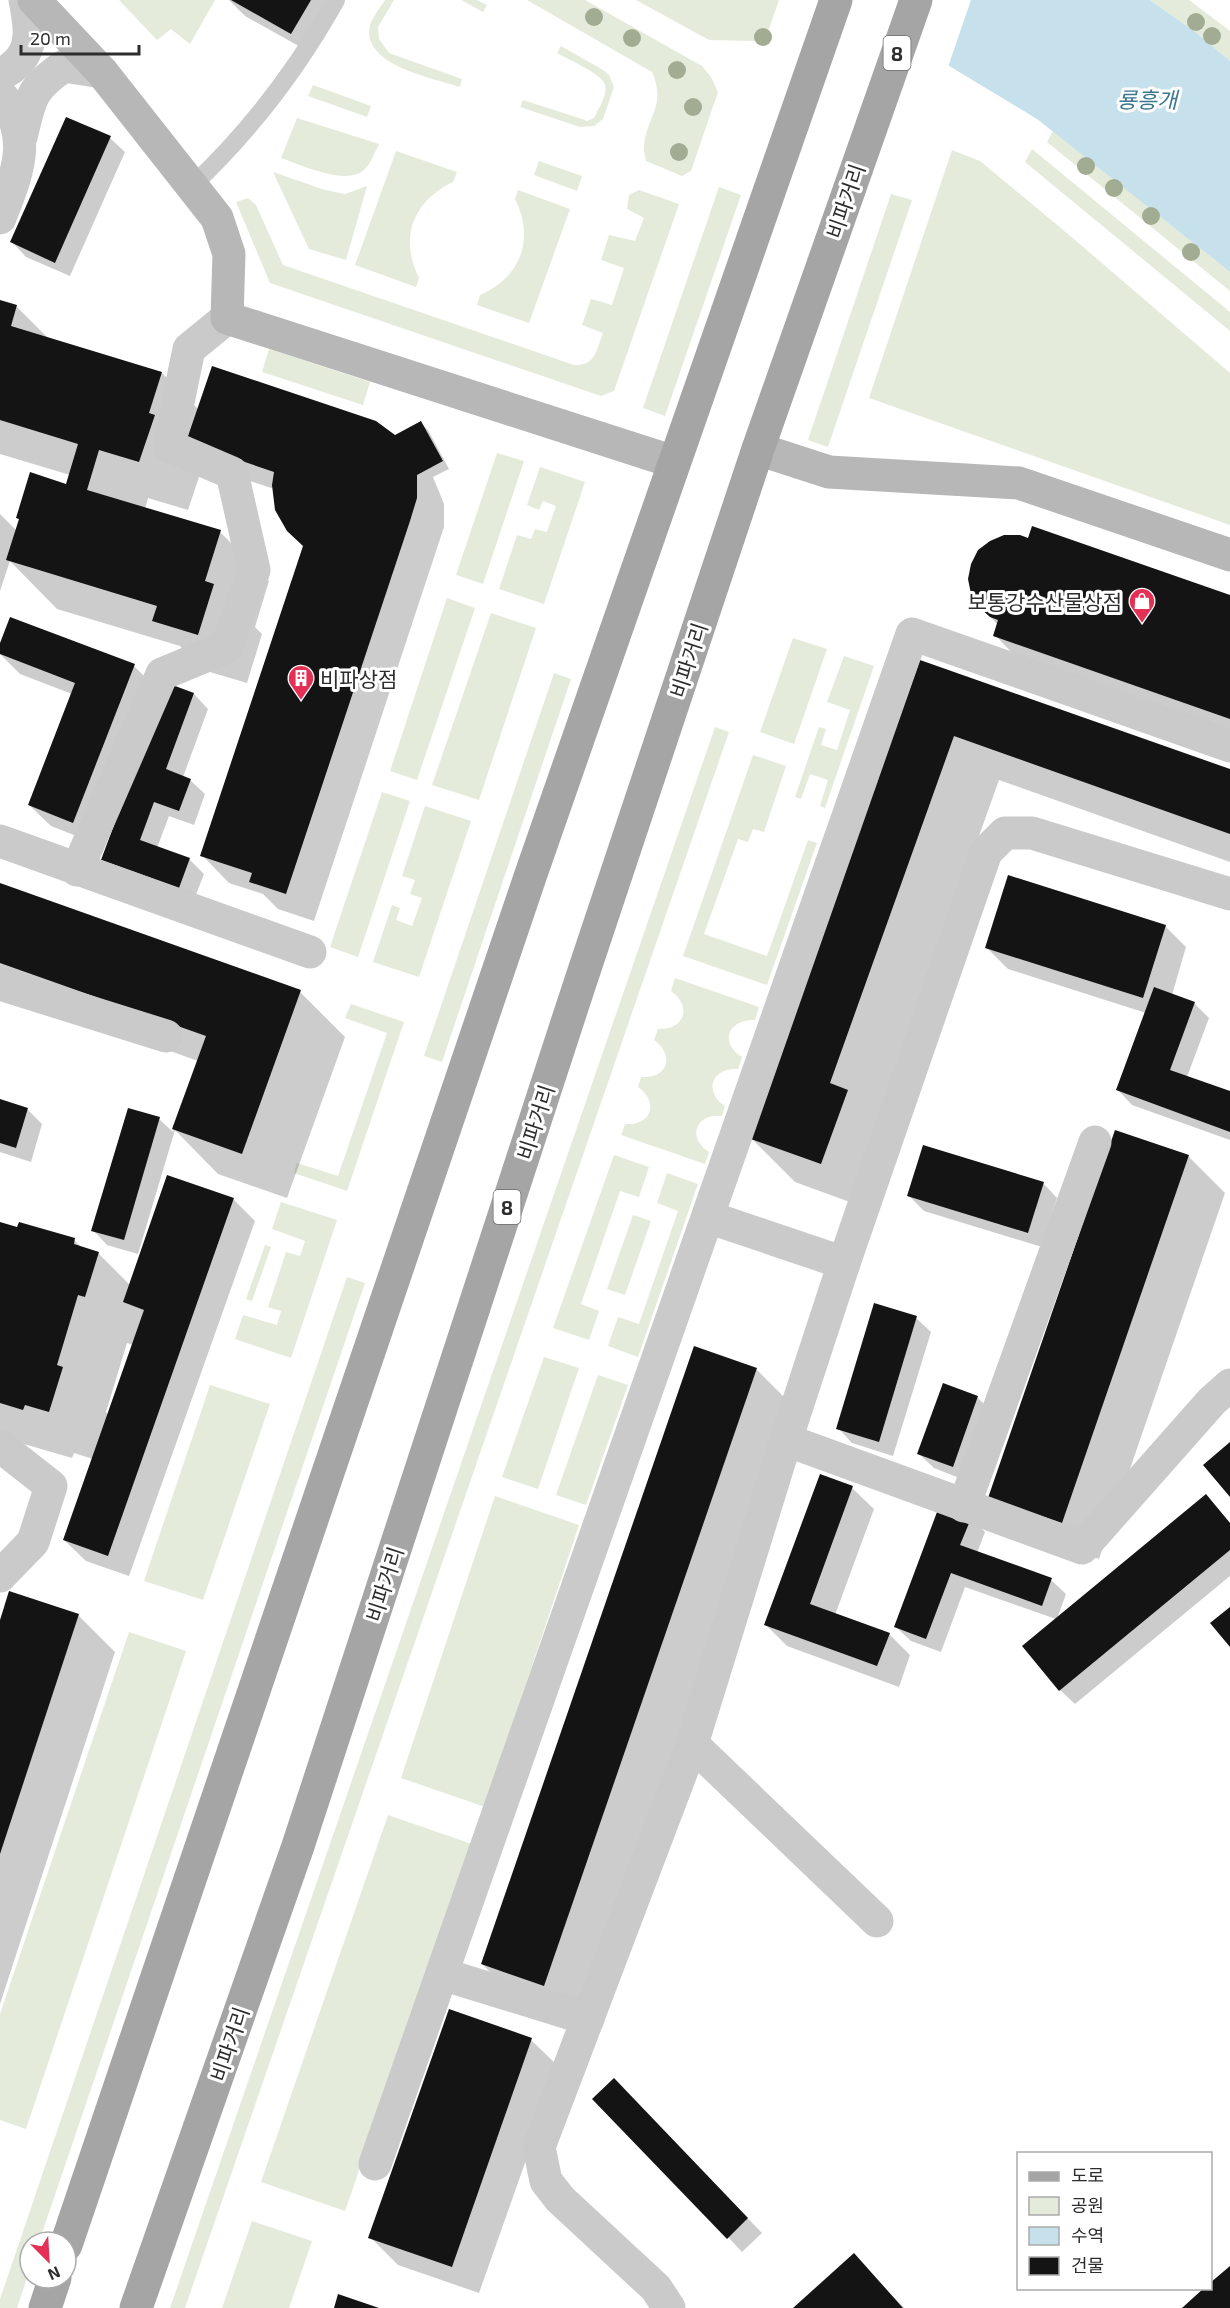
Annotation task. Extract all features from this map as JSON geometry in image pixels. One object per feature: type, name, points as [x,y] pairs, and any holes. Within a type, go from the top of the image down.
[{"type":"main road","points":[[71,2230],[527,886],[836,0]]},
{"type":"main road","name":"비파거리","points":[[136,2308],[298,1846],[580,983],[758,449],[916,0]]},
{"type":"main road","points":[[45,2308],[51,2290]]},
{"type":"street","points":[[0,218],[16,177],[21,137],[8,105],[30,33],[25,0]]},
{"type":"street","points":[[34,0],[102,72],[217,218],[229,254],[227,318],[189,349],[169,446],[232,473],[254,570],[227,647],[162,674],[77,870]]},
{"type":"street","points":[[14,80],[64,66],[102,72]]},
{"type":"street","points":[[227,318],[674,462]]},
{"type":"street","points":[[758,449],[829,472],[1019,483],[1230,555]]},
{"type":"street","points":[[375,2164],[912,634],[1230,746]]},
{"type":"street","points":[[669,2308],[657,2289],[560,2199],[546,2181],[538,2147],[692,1744],[786,1440],[844,1263],[986,852],[1005,833],[1032,833],[1230,894]]},
{"type":"street","points":[[0,841],[310,952]]},
{"type":"street","points":[[0,984],[166,1036]]},
{"type":"street","points":[[964,1506],[1095,1142]]},
{"type":"street","points":[[708,1217],[844,1263]]},
{"type":"street","points":[[786,1440],[1082,1548],[1212,1401],[1230,1385]]},
{"type":"street","points":[[0,1446],[51,1486],[33,1542],[0,1576]]},
{"type":"street","points":[[692,1744],[878,1921]]},
{"type":"street","points":[[442,1974],[588,2019]]},
{"type":"lane","points":[[192,186],[227,153],[247,128],[309,44],[336,0]]},
{"type":"green space","points":[[119,0],[215,0],[190,44],[171,29],[157,40]]},
{"type":"green space","points":[[385,0],[394,0],[378,27],[379,39],[389,53],[462,79],[460,87],[401,68],[376,50],[370,39],[370,25]]},
{"type":"green space","points":[[461,0],[477,0],[487,5],[483,12]]},
{"type":"green space","points":[[527,0],[585,0],[702,66],[711,77],[718,92],[691,171],[682,176],[646,161],[644,149],[646,137],[657,103],[656,84],[652,72]]},
{"type":"green space","points":[[636,0],[779,0],[764,43],[709,40]]},
{"type":"green space","points":[[1150,0],[1189,0],[1230,31],[1230,61],[1198,34]]},
{"type":"green space","points":[[561,46],[603,70],[609,75],[614,87],[603,119],[594,126],[580,127],[520,107],[523,100],[587,121],[594,118],[604,97],[605,85],[592,72],[557,53]]},
{"type":"green space","points":[[313,85],[371,106],[367,117],[308,96]]},
{"type":"green space","points":[[297,118],[379,144],[367,167],[357,174],[347,176],[324,173],[281,158]]},
{"type":"green space","points":[[1053,131],[1230,272],[1230,291],[1047,142]]},
{"type":"green space","points":[[1032,149],[1230,312],[1230,331],[1025,162]]},
{"type":"green space","points":[[952,150],[980,161],[1230,373],[1230,525],[869,398]]},
{"type":"green space","points":[[396,151],[457,172],[453,182],[428,199],[419,210],[414,222],[410,235],[410,249],[419,278],[416,287],[355,265]]},
{"type":"green space","points":[[539,161],[582,176],[577,191],[534,175]]},
{"type":"green space","points":[[273,172],[325,190],[345,194],[367,186],[346,260],[309,249]]},
{"type":"green space","points":[[719,187],[741,195],[665,416],[643,408]]},
{"type":"green space","points":[[518,190],[570,209],[529,323],[477,305],[480,295],[506,278],[520,255],[524,242],[524,228],[515,199]]},
{"type":"green space","points":[[639,190],[679,204],[614,391],[601,396],[270,283],[236,202],[248,198],[256,205],[283,265],[574,365],[581,365],[594,356],[603,333],[582,325],[591,299],[612,305],[624,268],[601,260],[609,235],[635,241],[644,218],[627,209],[629,195]]},
{"type":"green space","points":[[891,194],[912,200],[828,447],[808,440]]},
{"type":"green space","points":[[269,349],[370,382],[363,405],[262,372]]},
{"type":"green space","points":[[497,453],[524,461],[483,584],[456,575]]},
{"type":"green space","points":[[540,467],[585,482],[544,604],[499,589],[517,535],[531,539],[535,529],[547,532],[556,506],[543,501],[539,510],[527,505]]},
{"type":"green space","points":[[447,598],[475,608],[417,780],[390,771]]},
{"type":"green space","points":[[491,613],[536,628],[479,800],[432,785]]},
{"type":"green space","points":[[793,638],[827,649],[794,744],[760,732]]},
{"type":"green space","points":[[844,656],[874,666],[825,808],[820,806],[828,780],[810,774],[801,799],[795,797],[819,727],[826,729],[821,745],[837,750],[850,710],[827,702]]},
{"type":"green space","points":[[554,673],[571,679],[442,1062],[424,1056]]},
{"type":"green space","points":[[715,727],[729,732],[185,2308],[170,2308]]},
{"type":"green space","points":[[753,755],[786,766],[764,832],[753,829],[748,842],[738,839],[704,934],[767,956],[808,840],[817,843],[767,985],[683,956]]},
{"type":"green space","points":[[382,792],[410,801],[358,957],[330,947]]},
{"type":"green space","points":[[425,806],[471,821],[419,977],[373,962],[392,905],[400,908],[396,920],[412,926],[422,898],[410,894],[415,880],[402,876]]},
{"type":"green space","points":[[675,978],[759,1007],[755,1020],[738,1023],[730,1033],[731,1045],[742,1057],[738,1069],[722,1072],[714,1081],[714,1094],[725,1106],[722,1116],[705,1118],[697,1128],[698,1140],[709,1152],[705,1164],[621,1135],[625,1124],[641,1121],[650,1112],[649,1099],[638,1087],[641,1077],[657,1074],[666,1065],[665,1052],[654,1040],[658,1029],[674,1026],[683,1016],[682,1004],[671,991]]},
{"type":"green space","points":[[351,1004],[404,1022],[347,1191],[294,1173],[297,1163],[338,1176],[387,1033],[345,1018]]},
{"type":"green space","points":[[614,1155],[649,1167],[639,1197],[620,1191],[581,1304],[599,1311],[589,1340],[553,1328]]},
{"type":"green space","points":[[667,1173],[698,1184],[638,1357],[608,1346],[618,1317],[639,1324],[678,1211],[657,1203]]},
{"type":"green space","points":[[281,1202],[337,1220],[291,1358],[235,1339],[243,1315],[277,1325],[281,1311],[268,1307],[286,1252],[300,1256],[305,1241],[272,1229]]},
{"type":"green space","points":[[633,1215],[651,1221],[625,1295],[607,1289]]},
{"type":"green space","points":[[265,1245],[271,1247],[252,1301],[246,1299]]},
{"type":"green space","points":[[347,1277],[365,1283],[43,2230],[23,2230]]},
{"type":"green space","points":[[544,1357],[579,1368],[538,1489],[502,1477]]},
{"type":"green space","points":[[598,1375],[628,1385],[586,1505],[556,1495]]},
{"type":"green space","points":[[210,1385],[270,1404],[203,1600],[144,1581]]},
{"type":"green space","points":[[495,1496],[579,1525],[485,1807],[401,1778]]},
{"type":"green space","points":[[129,1632],[186,1651],[26,2129],[0,2120],[0,2014]]},
{"type":"green space","points":[[388,1815],[472,1844],[345,2211],[261,2182]]},
{"type":"green space","points":[[252,2221],[312,2241],[289,2308],[222,2308]]},
{"type":"green space","points":[[18,2246],[18,2290],[23,2290],[17,2308],[0,2308],[0,2299]]},
{"type":"water","name":"룡흥개","points":[[840,0],[1150,0],[1198,34],[1230,61],[1230,272],[1037,119]]},
{"type":"pier","points":[[837,0],[971,0],[948,67]]},
{"type":"building","points":[[231,0],[311,0],[291,34]]},
{"type":"building","points":[[66,117],[111,136],[55,263],[10,242]]},
{"type":"building","points":[[0,300],[17,305],[11,326],[162,372],[149,413],[155,415],[139,462],[99,450],[87,490],[221,530],[205,581],[214,584],[198,635],[152,621],[157,606],[6,560],[30,472],[66,484],[78,444],[0,420]]},
{"type":"building","name":"비파상점","points":[[212,366],[376,421],[395,435],[421,421],[443,461],[417,475],[417,498],[410,521],[286,894],[249,882],[252,873],[200,856],[303,546],[287,531],[275,510],[272,485],[274,472],[186,442]]},
{"type":"building","points":[[1032,526],[1230,595],[1230,719],[993,636],[998,620],[990,617],[979,607],[971,594],[968,579],[971,564],[978,550],[990,541],[1004,535],[1020,535],[1028,538]]},
{"type":"building","points":[[10,617],[135,664],[73,823],[28,805],[75,683],[0,654],[0,643]]},
{"type":"building","points":[[920,660],[1230,769],[1230,834],[954,736],[830,1083],[848,1090],[821,1164],[748,1138]]},
{"type":"building","points":[[167,683],[194,693],[166,769],[191,779],[179,811],[154,802],[140,840],[190,858],[179,888],[101,860]]},
{"type":"building","points":[[1008,875],[1166,925],[1143,998],[985,948]]},
{"type":"building","points":[[0,883],[301,990],[242,1154],[172,1129],[206,1036],[0,963]]},
{"type":"building","points":[[1154,987],[1195,1002],[1170,1070],[1230,1091],[1230,1132],[1116,1090]]},
{"type":"building","points":[[0,1099],[28,1108],[16,1148],[0,1143]]},
{"type":"building","points":[[128,1108],[160,1117],[124,1240],[91,1231]]},
{"type":"building","points":[[1115,1130],[1189,1155],[1062,1523],[988,1498]]},
{"type":"building","points":[[923,1145],[1044,1182],[1028,1233],[907,1196]]},
{"type":"building","points":[[167,1175],[234,1198],[108,1556],[63,1540],[144,1310],[123,1302]]},
{"type":"building","points":[[0,1222],[17,1227],[19,1222],[75,1238],[74,1244],[99,1252],[85,1297],[78,1295],[57,1365],[63,1367],[49,1412],[25,1405],[23,1410],[0,1403]]},
{"type":"building","points":[[874,1303],[917,1316],[879,1442],[836,1429]]},
{"type":"building","points":[[694,1346],[757,1368],[544,1986],[481,1964]]},
{"type":"building","points":[[943,1383],[978,1396],[953,1467],[917,1454]]},
{"type":"building","points":[[1230,1442],[1230,1497],[1203,1465]]},
{"type":"building","points":[[820,1474],[853,1486],[810,1604],[890,1633],[877,1666],[764,1625]]},
{"type":"building","points":[[1206,1494],[1230,1523],[1230,1550],[1059,1691],[1022,1646]]},
{"type":"building","points":[[940,1504],[972,1516],[960,1545],[1052,1578],[1042,1606],[951,1573],[926,1639],[894,1627]]},
{"type":"building","points":[[9,1591],[79,1614],[0,1854],[0,1620]]},
{"type":"building","points":[[1230,1607],[1230,1647],[1210,1623]]},
{"type":"building","points":[[449,2009],[532,2038],[452,2267],[368,2238]]},
{"type":"building","points":[[614,2078],[748,2218],[727,2239],[592,2099]]},
{"type":"building","points":[[854,2253],[903,2308],[793,2308]]},
{"type":"building","points":[[1230,2266],[1230,2308],[1182,2308],[1202,2290],[1212,2290],[1212,2281]]},
{"type":"building","points":[[338,2294],[379,2308],[334,2308]]},
{"type":"place","name":"보통강수산물상점","points":[[1142,624]]},
{"type":"place","name":"비파상점","points":[[301,701]]}]
